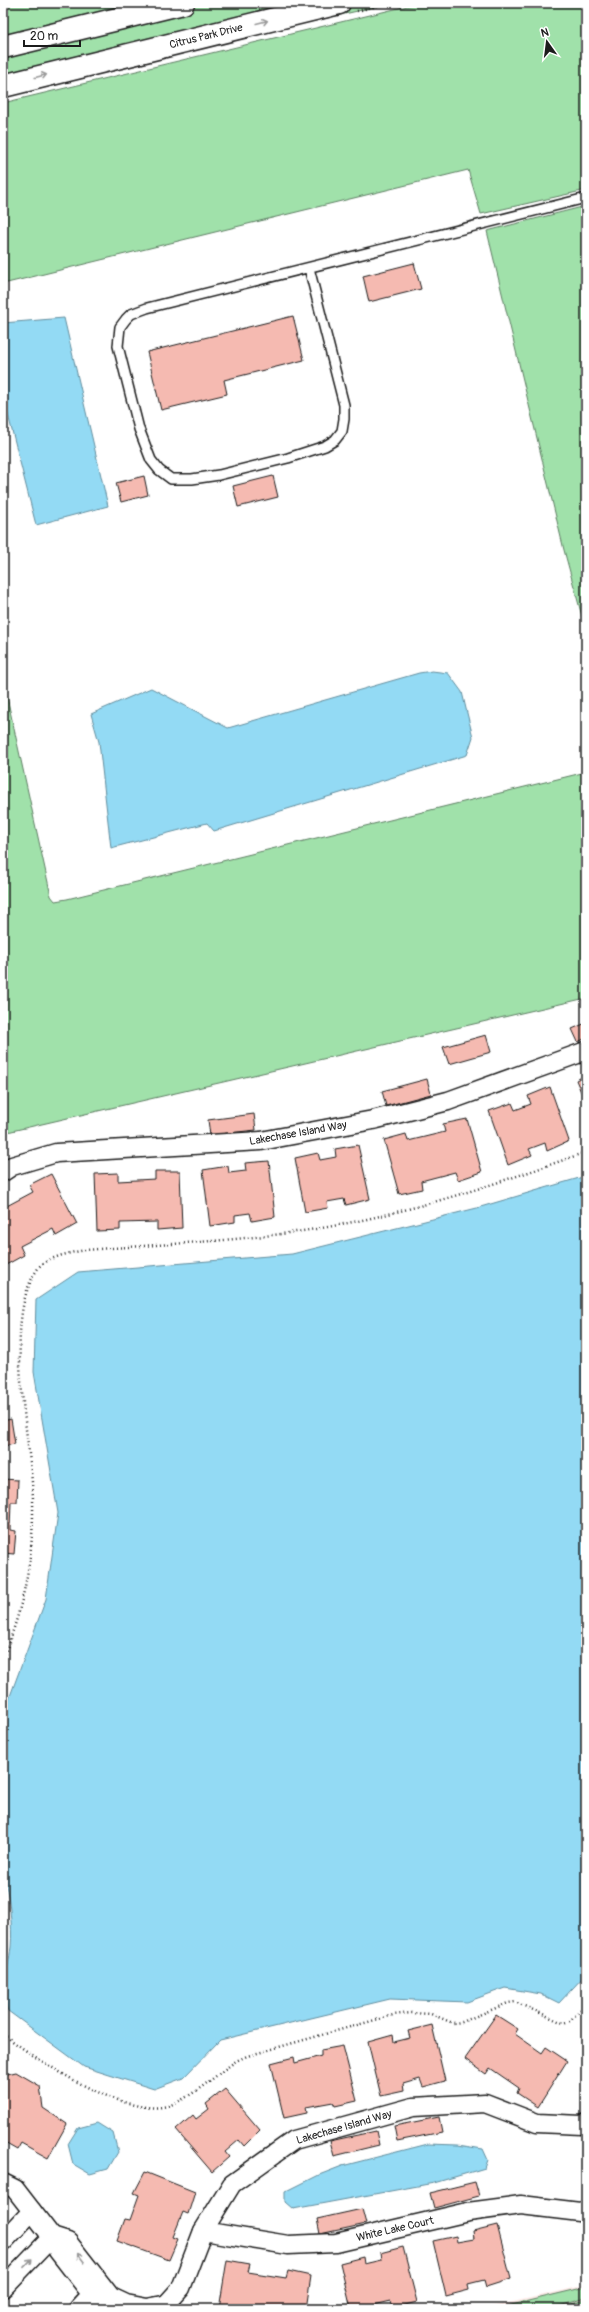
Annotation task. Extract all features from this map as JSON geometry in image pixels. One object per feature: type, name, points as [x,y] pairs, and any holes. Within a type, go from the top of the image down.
[{"type":"street","points":[[3,47],[183,3]]},
{"type":"street","name":"Citrus Park Drive","points":[[3,86],[339,3]]},
{"type":"street","name":"Lakechase Island Way","points":[[3,1172],[12,1166],[56,1153],[260,1141],[373,1120],[448,1101],[586,1051]]},
{"type":"street","name":"Lakechase Island Way","points":[[97,2292],[126,2304],[146,2308],[163,2307],[181,2288],[203,2231],[232,2184],[294,2140],[413,2107],[453,2105],[485,2104],[537,2123],[585,2129]]},
{"type":"street","points":[[3,2183],[15,2189],[52,2237],[58,2251],[97,2292],[103,2309]]},
{"type":"street","name":"White Lake Court","points":[[203,2231],[288,2245],[336,2243],[468,2212],[521,2204],[580,2212],[586,2210]]},
{"type":"street","points":[[3,2242],[32,2212]]},
{"type":"street","points":[[3,2288],[52,2237]]},
{"type":"street","points":[[78,2309],[97,2292]]},
{"type":"lane","points":[[309,268],[344,405],[342,431],[335,440],[325,446],[288,458],[219,475],[192,479],[171,479],[159,470],[151,460],[144,444],[121,360],[119,336],[120,327],[131,314],[147,308],[248,281],[309,268],[586,198]]},
{"type":"path","points":[[23,1287],[41,1265],[70,1253],[85,1250],[227,1240],[324,1227],[406,1209],[476,1191],[586,1152]]},
{"type":"path","points":[[3,1658],[25,1593],[32,1545],[32,1486],[20,1412]]},
{"type":"path","points":[[3,2034],[78,2083],[128,2104],[149,2108],[173,2105],[236,2061],[247,2056],[393,2015],[411,2013],[431,2014],[453,2023],[469,2020],[508,2003],[515,2002],[563,2023],[570,2021],[577,2016],[586,2004]]},
{"type":"shaded area","points":[[586,2285],[586,2309],[483,2309]]},
{"type":"green space","points":[[3,3],[392,3],[150,59],[3,97]]},
{"type":"green space","points":[[420,3],[586,3],[586,190],[481,214],[468,170],[3,284],[3,103]]},
{"type":"green space","points":[[586,206],[586,631],[564,550],[487,231]]},
{"type":"green space","points":[[3,679],[51,896],[55,901],[586,772],[586,998],[3,1133]]},
{"type":"green space","points":[[586,2287],[586,2298],[549,2309],[495,2309]]},
{"type":"green space","points":[[586,2300],[586,2309],[553,2309]]},
{"type":"water","points":[[64,318],[108,506],[36,525],[3,395],[3,323]]},
{"type":"water","points":[[432,671],[448,673],[462,692],[473,737],[467,755],[214,831],[207,823],[111,848],[99,742],[91,714],[151,688],[228,728],[419,673]]},
{"type":"water","points":[[586,1176],[586,1974],[559,2003],[541,1994],[505,1988],[467,2002],[390,1999],[220,2040],[183,2078],[154,2089],[84,2067],[8,2011],[5,1994],[5,1979],[11,1947],[11,1920],[9,1900],[3,1873],[3,1715],[46,1599],[58,1513],[34,1372],[36,1300],[78,1272],[292,1254],[477,1208]]},
{"type":"water","points":[[97,2123],[113,2133],[118,2152],[108,2169],[90,2174],[73,2164],[68,2144],[78,2128]]},
{"type":"water","points":[[428,2144],[458,2145],[483,2149],[488,2160],[485,2168],[434,2183],[293,2209],[285,2202],[285,2192],[319,2175],[342,2166]]},
{"type":"building","points":[[414,263],[421,289],[369,302],[363,276]]},
{"type":"building","points":[[293,316],[304,360],[224,380],[227,394],[161,410],[147,352]]},
{"type":"building","points":[[144,476],[148,495],[121,502],[116,483]]},
{"type":"building","points":[[273,476],[278,497],[238,507],[233,486]]},
{"type":"building","points":[[586,1023],[586,1038],[578,1042],[572,1029]]},
{"type":"building","points":[[486,1035],[491,1052],[449,1064],[443,1047]]},
{"type":"building","points":[[586,1075],[586,1104],[576,1080]]},
{"type":"building","points":[[427,1079],[431,1094],[386,1106],[382,1091]]},
{"type":"building","points":[[550,1087],[569,1141],[547,1151],[545,1143],[529,1149],[532,1155],[508,1165],[489,1111],[512,1103],[515,1110],[531,1104],[528,1096]]},
{"type":"building","points":[[254,1114],[256,1130],[210,1135],[208,1120]]},
{"type":"building","points":[[467,1119],[482,1172],[458,1180],[455,1172],[421,1181],[422,1189],[399,1194],[384,1140],[406,1134],[408,1141],[445,1132],[443,1124]]},
{"type":"building","points":[[358,1145],[370,1199],[346,1205],[344,1199],[327,1202],[328,1208],[305,1212],[295,1158],[318,1153],[320,1160],[336,1157],[335,1149]]},
{"type":"building","points":[[269,1161],[275,1217],[252,1221],[250,1213],[235,1215],[235,1222],[210,1226],[203,1170],[228,1166],[229,1173],[246,1171],[245,1163]]},
{"type":"building","points":[[155,1171],[180,1171],[182,1228],[157,1230],[157,1222],[120,1223],[120,1230],[97,1231],[95,1174],[118,1173],[118,1181],[155,1179]]},
{"type":"building","points":[[51,1174],[77,1224],[56,1236],[53,1229],[20,1246],[24,1255],[4,1266],[3,1208],[33,1192],[29,1185]]},
{"type":"building","points":[[4,1379],[7,1401],[3,1402],[3,1380]]},
{"type":"building","points":[[11,1419],[15,1444],[3,1446],[3,1421]]},
{"type":"building","points":[[3,1479],[18,1480],[17,1502],[11,1502],[10,1530],[16,1531],[14,1554],[3,1553]]},
{"type":"building","points":[[496,2015],[518,2029],[515,2034],[542,2053],[546,2047],[567,2061],[538,2107],[517,2093],[519,2088],[490,2068],[486,2074],[465,2059]]},
{"type":"building","points":[[432,2025],[445,2081],[423,2087],[420,2079],[403,2084],[404,2091],[381,2096],[368,2042],[393,2035],[394,2042],[410,2038],[408,2031]]},
{"type":"building","points":[[343,2046],[357,2101],[335,2106],[333,2102],[306,2107],[307,2113],[284,2118],[271,2063],[294,2057],[295,2063],[321,2056],[321,2050]]},
{"type":"building","points":[[16,2072],[40,2086],[43,2108],[67,2124],[48,2158],[21,2143],[17,2150],[3,2142],[3,2075]]},
{"type":"building","points":[[225,2089],[260,2130],[244,2146],[239,2140],[225,2152],[229,2157],[212,2172],[176,2130],[193,2115],[196,2119],[209,2109],[206,2104]]},
{"type":"building","points":[[439,2117],[442,2132],[397,2141],[394,2126]]},
{"type":"building","points":[[376,2131],[379,2145],[334,2156],[330,2141]]},
{"type":"building","points":[[145,2172],[195,2192],[188,2214],[183,2212],[173,2237],[178,2239],[169,2260],[117,2241],[125,2219],[130,2220],[139,2195],[134,2193]]},
{"type":"building","points":[[475,2182],[479,2196],[434,2208],[430,2193]]},
{"type":"building","points":[[362,2209],[366,2224],[320,2234],[317,2219]]},
{"type":"building","points":[[497,2225],[511,2279],[486,2287],[484,2280],[468,2284],[469,2290],[446,2296],[433,2241],[456,2236],[457,2242],[474,2239],[473,2231]]},
{"type":"building","points":[[403,2247],[417,2302],[393,2308],[391,2301],[374,2305],[375,2309],[351,2309],[340,2263],[363,2257],[364,2264],[381,2260],[380,2253]]},
{"type":"building","points":[[227,2260],[250,2264],[248,2272],[286,2278],[288,2271],[311,2276],[306,2309],[219,2309]]}]
